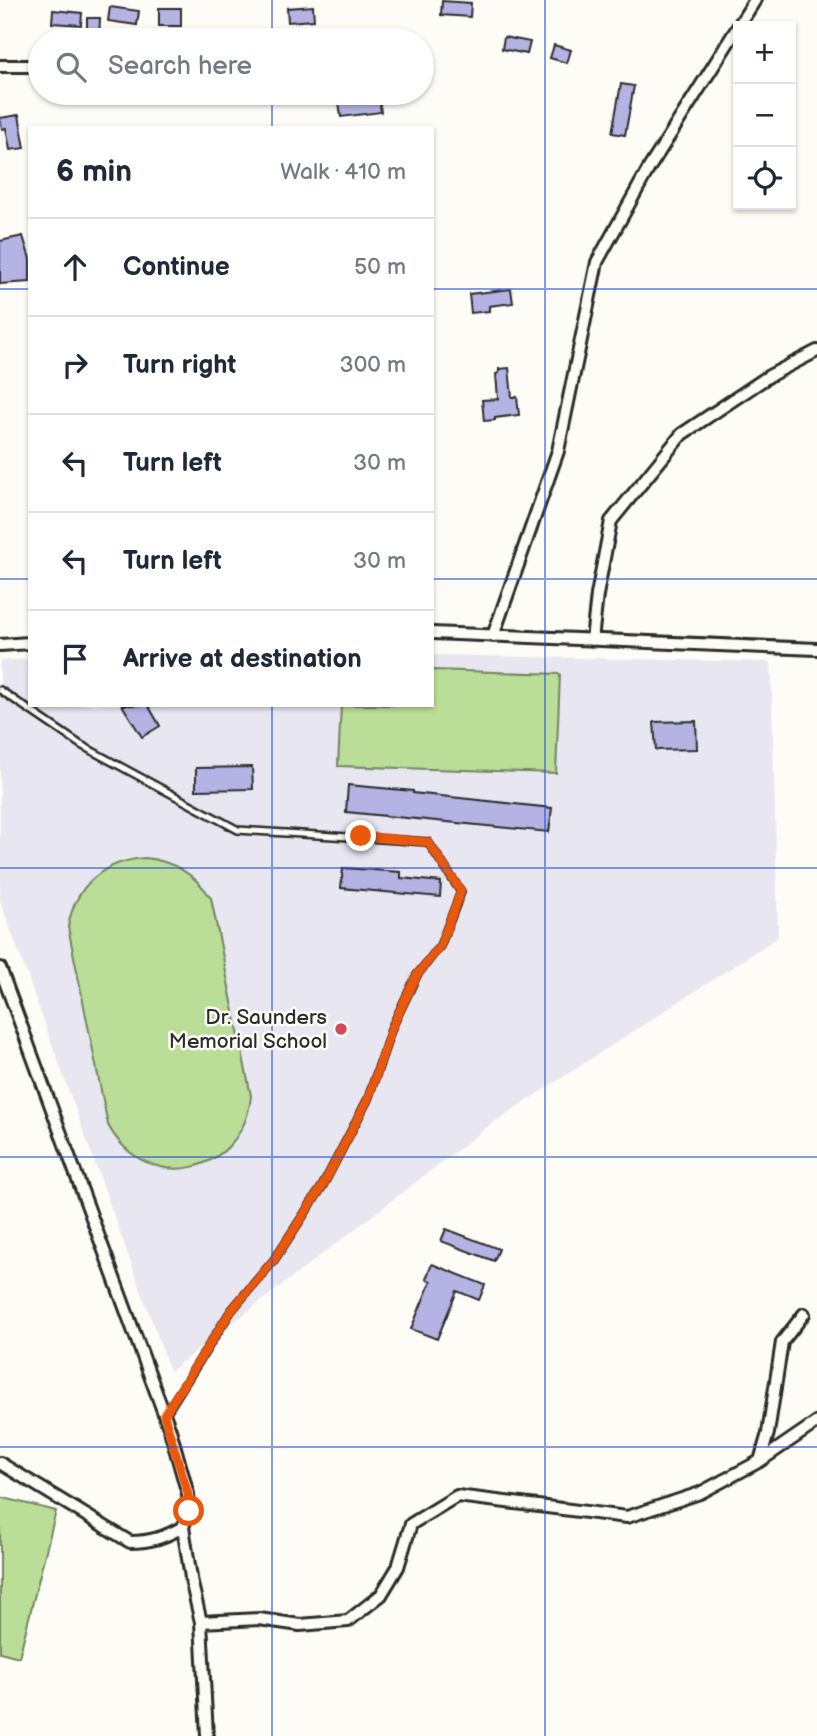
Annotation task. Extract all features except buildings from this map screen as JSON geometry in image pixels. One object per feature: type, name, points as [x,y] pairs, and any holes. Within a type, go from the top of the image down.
[{"type":"street","points":[[493,636],[558,451],[597,262],[649,168],[755,0]]},
{"type":"street","points":[[0,66],[28,66]]},
{"type":"street","points":[[592,640],[597,595],[611,521],[682,434],[769,376],[817,351]]},
{"type":"street","points":[[434,634],[817,649]]},
{"type":"street","points":[[0,645],[28,643]]},
{"type":"street","points":[[0,968],[164,1415],[188,1494],[189,1511],[183,1527],[201,1622],[208,1736]]},
{"type":"street","points":[[760,1461],[768,1433],[782,1342],[804,1314]]},
{"type":"street","points":[[201,1622],[259,1619],[300,1625],[348,1621],[381,1595],[398,1567],[411,1524],[457,1496],[626,1517],[700,1493],[760,1461],[817,1422]]},
{"type":"street","points":[[0,1463],[131,1542],[149,1542],[183,1527]]},
{"type":"lane","points":[[0,690],[81,745],[238,830],[428,842],[461,891],[440,946],[417,975],[392,1027],[368,1099],[322,1187],[274,1260],[231,1311],[164,1415]]},
{"type":"shaded area","name":"Dr. Saunders Memorial School","points":[[434,655],[771,662],[778,937],[494,1122],[170,1371],[0,900],[0,661],[28,659],[28,707],[434,707]]},
{"type":"green space","points":[[434,670],[560,674],[556,773],[338,766],[341,707],[434,707]]},
{"type":"green space","points":[[145,858],[165,862],[183,870],[198,882],[211,898],[251,1096],[244,1123],[231,1144],[212,1159],[191,1167],[168,1168],[145,1162],[125,1147],[108,1125],[68,927],[77,899],[93,878],[116,864]]},
{"type":"green space","points":[[0,1497],[56,1511],[19,1657],[0,1652]]},
{"type":"place","name":"Dr. Saunders Memorial School","points":[[341,1029]]},
{"type":"route","points":[[189,1511],[188,1494],[164,1415],[231,1311],[274,1260],[322,1187],[368,1099],[392,1027],[417,975],[440,946],[461,891],[428,842],[361,836]]}]
